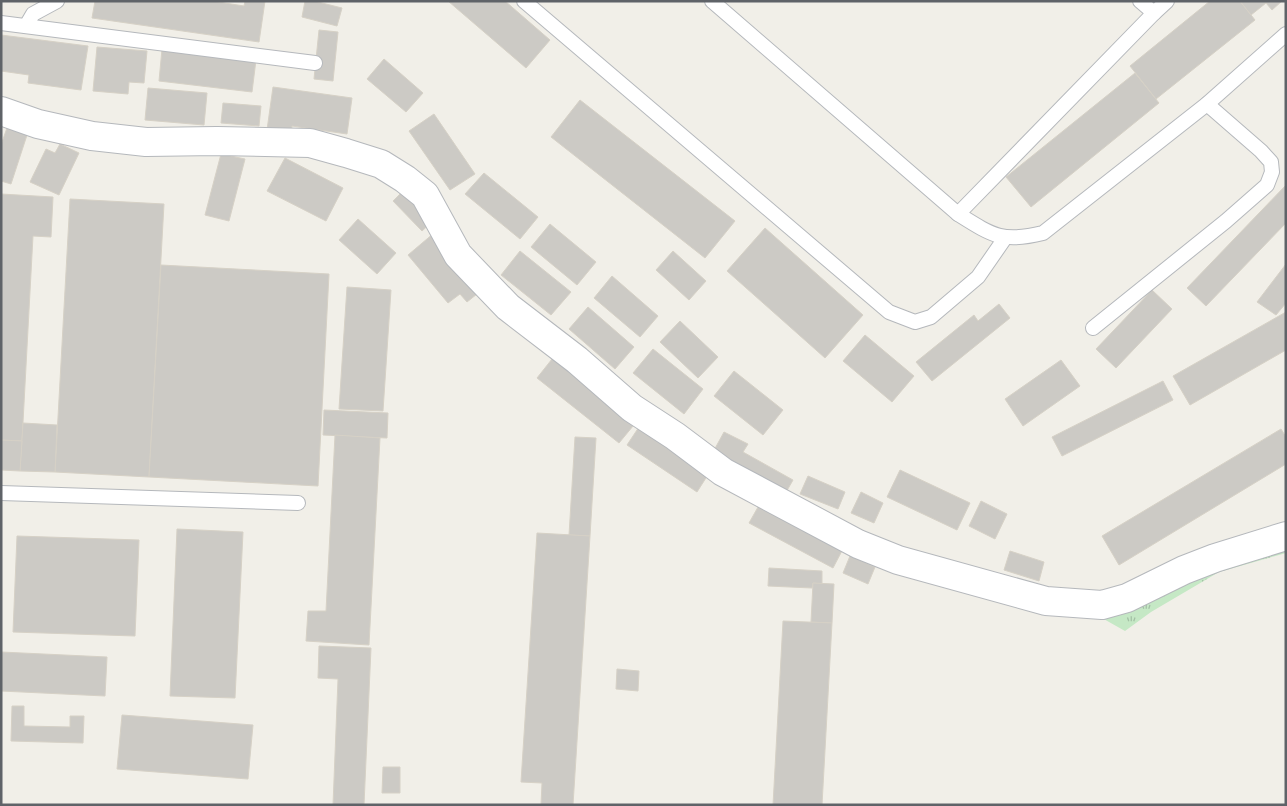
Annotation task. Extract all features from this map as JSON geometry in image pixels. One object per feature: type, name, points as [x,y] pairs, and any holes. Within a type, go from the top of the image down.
[{"type":"street","points":[[1,111],[38,124],[92,136],[146,142],[310,143],[346,152],[381,164],[405,179],[425,196],[458,255],[508,307],[577,360],[632,408],[675,436],[723,472],[858,544],[898,560],[1046,601],[1102,605],[1127,598],[1184,570],[1215,558],[1286,536]]},
{"type":"lane","points":[[26,26],[33,14],[58,1]]},
{"type":"lane","points":[[524,1],[889,312],[915,322],[931,317],[978,277],[1005,238]]},
{"type":"lane","points":[[712,1],[958,214],[988,232],[1005,238],[1023,238],[1043,232],[1207,104],[1286,34]]},
{"type":"lane","points":[[1140,1],[1154,13]]},
{"type":"lane","points":[[958,214],[1167,1]]},
{"type":"lane","points":[[1,23],[315,63]]},
{"type":"lane","points":[[1092,328],[1226,221],[1267,185],[1272,172],[1271,162],[1207,104]]},
{"type":"lane","points":[[1,493],[298,504]]},
{"type":"green space","points":[[1286,546],[1286,553],[1219,572],[1151,612],[1125,631],[1086,609]]},
{"type":"building","points":[[95,1],[212,1],[244,6],[245,1],[265,1],[259,42],[92,18]]},
{"type":"building","points":[[305,1],[314,1],[342,8],[337,26],[302,17]]},
{"type":"building","points":[[448,1],[505,1],[550,40],[526,68]]},
{"type":"building","points":[[1210,1],[1240,1],[1255,20],[1156,99],[1130,66]]},
{"type":"building","points":[[1240,1],[1282,1],[1272,10],[1266,3],[1251,15]]},
{"type":"building","points":[[319,30],[338,32],[333,81],[314,79]]},
{"type":"building","points":[[1,35],[88,46],[81,90],[28,83],[29,75],[1,71]]},
{"type":"building","points":[[97,47],[147,51],[144,83],[129,82],[128,94],[93,91]]},
{"type":"building","points":[[162,49],[256,60],[252,92],[159,81]]},
{"type":"building","points":[[384,59],[423,93],[406,112],[367,79]]},
{"type":"building","points":[[1135,73],[1159,103],[1031,207],[1006,177]]},
{"type":"building","points":[[273,87],[352,98],[347,134],[292,126],[291,133],[267,130]]},
{"type":"building","points":[[148,88],[207,93],[204,125],[145,120]]},
{"type":"building","points":[[580,100],[735,221],[705,258],[551,137]]},
{"type":"building","points":[[223,103],[261,106],[259,126],[221,123]]},
{"type":"building","points":[[434,114],[475,174],[450,190],[409,131]]},
{"type":"building","points":[[8,125],[28,132],[11,184],[1,181],[1,145]]},
{"type":"building","points":[[60,144],[79,153],[59,195],[30,182],[46,149],[55,153]]},
{"type":"building","points":[[221,154],[245,159],[229,221],[205,215]]},
{"type":"building","points":[[285,158],[343,188],[326,221],[267,191]]},
{"type":"building","points":[[484,173],[538,217],[520,239],[465,194]]},
{"type":"building","points":[[1286,185],[1286,223],[1206,306],[1187,288]]},
{"type":"building","points":[[406,188],[435,219],[422,231],[393,201]]},
{"type":"building","points":[[1,194],[53,197],[51,237],[33,236],[22,441],[1,440]]},
{"type":"building","points":[[70,199],[164,204],[149,477],[55,472]]},
{"type":"building","points":[[358,219],[396,253],[377,274],[339,240]]},
{"type":"building","points":[[550,224],[596,262],[577,285],[531,247]]},
{"type":"building","points":[[765,228],[863,315],[825,358],[727,271]]},
{"type":"building","points":[[434,233],[482,290],[467,302],[460,294],[448,303],[408,255]]},
{"type":"building","points":[[520,251],[571,292],[551,315],[501,275]]},
{"type":"building","points":[[673,251],[706,281],[689,300],[656,270]]},
{"type":"building","points":[[1286,264],[1286,303],[1276,315],[1257,302]]},
{"type":"building","points":[[161,265],[329,274],[318,486],[149,477]]},
{"type":"building","points":[[612,276],[658,316],[640,337],[594,298]]},
{"type":"building","points":[[347,287],[391,290],[383,411],[339,409]]},
{"type":"building","points":[[1152,290],[1172,309],[1116,368],[1096,349]]},
{"type":"building","points":[[999,304],[1010,318],[932,381],[916,362],[974,315],[978,321]]},
{"type":"building","points":[[588,307],[634,347],[615,369],[569,329]]},
{"type":"building","points":[[1286,312],[1286,350],[1190,405],[1173,376]]},
{"type":"building","points":[[680,321],[718,357],[698,378],[660,342]]},
{"type":"building","points":[[865,335],[914,376],[892,402],[843,361]]},
{"type":"building","points":[[653,349],[703,389],[684,414],[633,373]]},
{"type":"building","points":[[556,354],[638,420],[619,443],[537,378]]},
{"type":"building","points":[[1061,360],[1080,386],[1023,426],[1005,399]]},
{"type":"building","points":[[734,371],[783,410],[763,435],[714,396]]},
{"type":"building","points":[[1163,381],[1173,400],[1062,456],[1052,437]]},
{"type":"building","points":[[324,410],[388,413],[387,438],[323,435]]},
{"type":"building","points":[[23,423],[57,425],[55,472],[20,471]]},
{"type":"building","points":[[641,424],[711,470],[697,492],[627,445]]},
{"type":"building","points":[[1281,429],[1286,437],[1286,464],[1119,565],[1102,536]]},
{"type":"building","points":[[724,432],[748,444],[743,452],[793,480],[785,494],[712,454]]},
{"type":"building","points":[[335,435],[380,438],[369,645],[306,641],[308,611],[326,611]]},
{"type":"building","points":[[575,437],[596,438],[590,536],[569,535]]},
{"type":"building","points":[[1,440],[22,441],[20,471],[1,470]]},
{"type":"building","points":[[900,470],[970,503],[957,530],[887,497]]},
{"type":"building","points":[[808,476],[845,492],[838,509],[800,494]]},
{"type":"building","points":[[861,492],[883,503],[874,523],[851,513]]},
{"type":"building","points":[[762,500],[845,545],[833,568],[749,523]]},
{"type":"building","points":[[981,501],[1007,514],[995,539],[969,526]]},
{"type":"building","points":[[177,529],[243,532],[235,698],[170,696]]},
{"type":"building","points":[[537,533],[590,536],[573,805],[541,805],[542,783],[521,782]]},
{"type":"building","points":[[17,536],[139,540],[135,636],[13,632]]},
{"type":"building","points":[[1010,551],[1044,562],[1039,581],[1004,570]]},
{"type":"building","points":[[850,556],[875,567],[868,584],[843,573]]},
{"type":"building","points":[[769,568],[822,571],[822,584],[813,583],[812,588],[768,586]]},
{"type":"building","points":[[813,583],[834,584],[832,623],[811,622]]},
{"type":"building","points":[[783,621],[832,623],[822,805],[773,805]]},
{"type":"building","points":[[319,646],[371,648],[364,805],[333,805],[338,679],[318,678]]},
{"type":"building","points":[[1,652],[107,657],[105,696],[1,691]]},
{"type":"building","points":[[617,669],[639,671],[638,691],[616,689]]},
{"type":"building","points":[[12,706],[24,706],[24,726],[70,727],[70,716],[84,716],[83,743],[11,741]]},
{"type":"building","points":[[122,715],[253,725],[248,779],[117,769]]},
{"type":"building","points":[[383,767],[400,767],[400,793],[382,793]]}]
